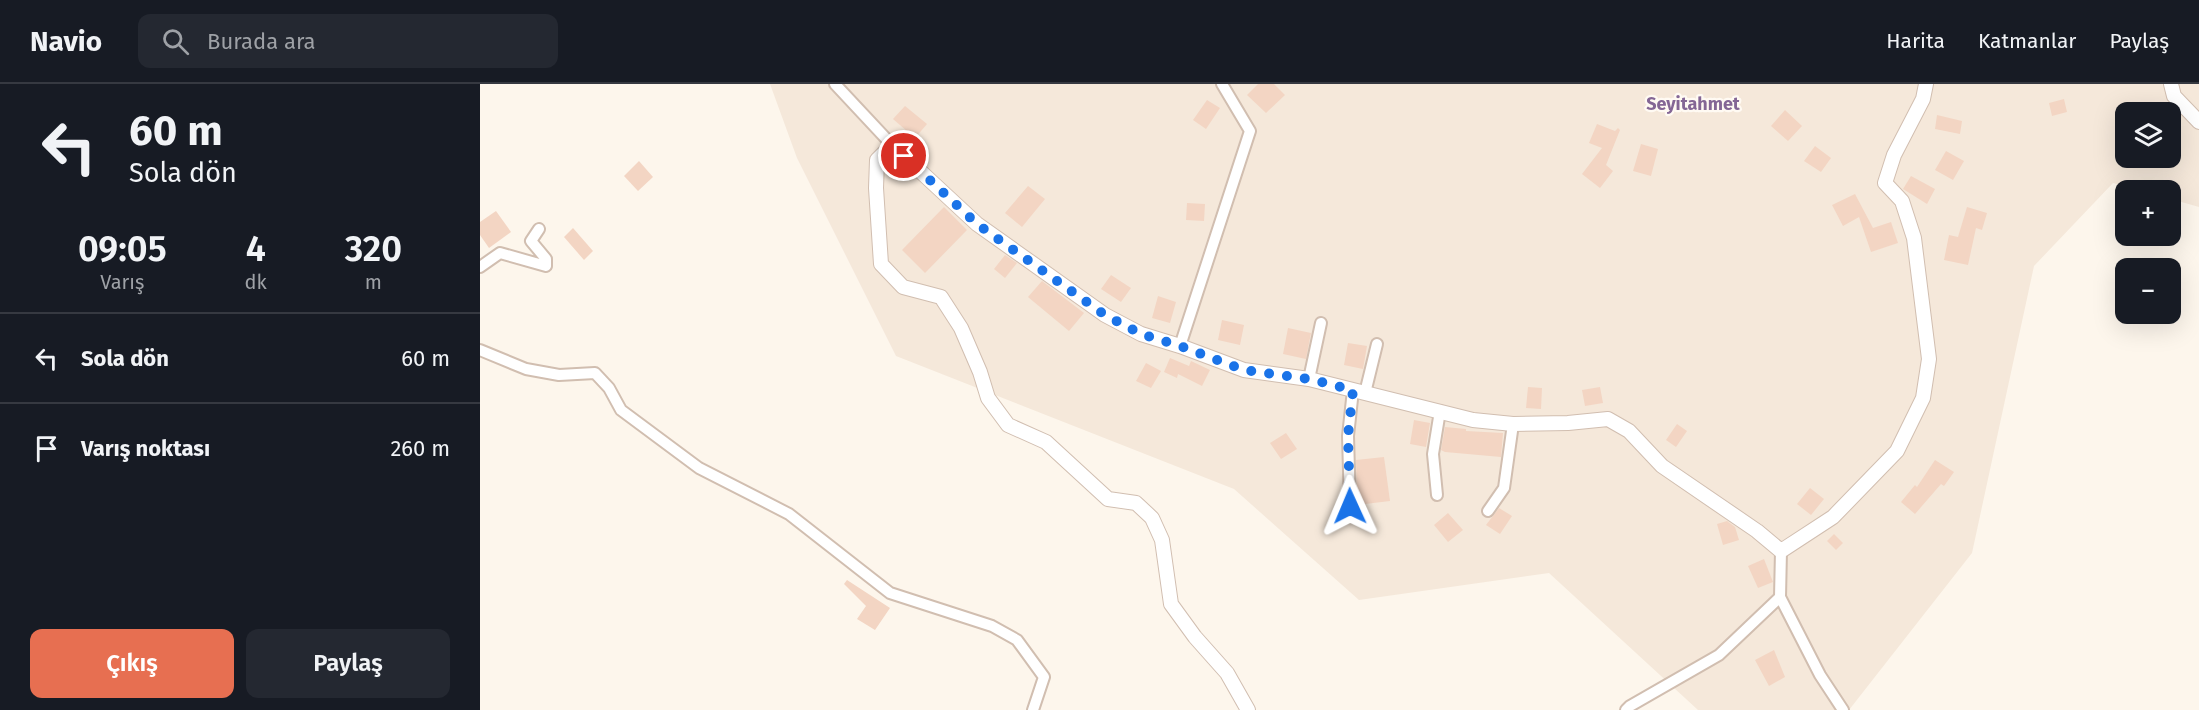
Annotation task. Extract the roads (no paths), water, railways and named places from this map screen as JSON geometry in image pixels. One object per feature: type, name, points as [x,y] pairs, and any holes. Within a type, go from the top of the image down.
[{"type":"street","points":[[835,84],[892,144],[977,224],[1105,315],[1141,334],[1244,370],[1309,379],[1473,420],[1513,424],[1568,423],[1608,419],[1629,431],[1662,466],[1757,531],[1781,551]]},
{"type":"street","points":[[1180,346],[1250,131],[1222,84]]},
{"type":"street","points":[[1781,551],[1833,517],[1897,451],[1923,398],[1929,359],[1914,238],[1902,201],[1885,183],[1894,155],[1923,99],[1926,84]]},
{"type":"street","points":[[2171,84],[2174,96],[2199,122]]},
{"type":"street","points":[[892,144],[877,160],[876,188],[881,264],[903,287],[941,297],[961,328],[980,372],[988,398],[1008,424],[1046,442],[1108,500],[1136,503],[1152,518],[1162,540],[1171,604],[1195,637],[1227,672],[1248,710]]},
{"type":"street","points":[[480,267],[500,253],[546,266],[546,259],[531,241],[539,229]]},
{"type":"street","points":[[1309,379],[1321,323]]},
{"type":"street","points":[[1350,506],[1348,436],[1359,391],[1377,344]]},
{"type":"street","points":[[480,350],[525,369],[559,375],[595,373],[609,388],[621,410],[668,446],[699,468],[789,514],[890,593],[992,626],[1017,640],[1044,677],[1033,710]]},
{"type":"street","points":[[1437,495],[1433,454],[1440,411]]},
{"type":"street","points":[[1488,511],[1504,488],[1513,424]]},
{"type":"street","points":[[1781,551],[1780,597],[1820,675],[1843,710]]},
{"type":"street","points":[[1626,710],[1719,655],[1780,597]]},
{"type":"district","name":"Seyitahmet","points":[[1693,104]]}]
